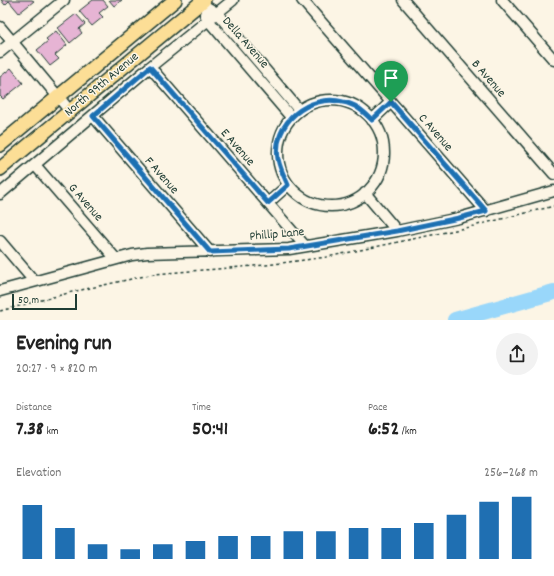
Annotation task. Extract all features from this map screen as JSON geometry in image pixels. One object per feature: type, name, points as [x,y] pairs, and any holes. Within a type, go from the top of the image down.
[{"type":"main road","name":"North 99th Avenue","points":[[0,145],[175,0]]},
{"type":"main road","name":"North 99th Avenue","points":[[0,169],[201,1]]},
{"type":"street","points":[[0,52],[64,0]]},
{"type":"street","points":[[0,194],[150,67],[233,0]]},
{"type":"street","name":"C Avenue","points":[[302,0],[486,211]]},
{"type":"street","name":"B Avenue","points":[[403,0],[554,174]]},
{"type":"street","points":[[502,0],[554,60]]},
{"type":"street","name":"Della Avenue","points":[[201,1],[217,13],[295,114]]},
{"type":"street","name":"Della Avenue","points":[[201,1],[208,20],[295,114]]},
{"type":"street","points":[[0,27],[70,111]]},
{"type":"street","name":"E Avenue","points":[[150,67],[305,246]]},
{"type":"street","points":[[332,100],[354,105],[372,120],[378,129],[382,140],[383,158],[379,174],[366,193],[351,202],[334,206],[317,204],[301,197],[288,185],[281,172],[278,158],[278,143],[283,129],[295,114],[310,104],[332,100]]},
{"type":"street","points":[[372,120],[391,102]]},
{"type":"street","name":"F Avenue","points":[[93,116],[210,252]]},
{"type":"street","name":"G Avenue","points":[[35,165],[116,259]]},
{"type":"street","points":[[268,203],[288,185]]},
{"type":"street","name":"Phillip Lane","points":[[0,291],[116,259],[148,253],[289,249],[397,231],[459,218],[554,191]]},
{"type":"street","points":[[366,193],[397,231]]},
{"type":"street","points":[[0,241],[34,281]]},
{"type":"building","points":[[1,0],[34,1],[19,13],[9,1],[5,5]]},
{"type":"building","points":[[93,0],[103,0],[108,6],[99,13],[103,17],[92,26],[79,11]]},
{"type":"building","points":[[109,0],[122,0],[114,6]]},
{"type":"building","points":[[76,14],[85,24],[79,29],[82,33],[70,43],[58,28]]},
{"type":"building","points":[[56,31],[67,45],[55,55],[59,59],[50,66],[37,50],[48,41],[46,39]]},
{"type":"building","points":[[11,68],[23,83],[3,99],[0,96],[0,77]]},
{"type":"waterway","points":[[455,320],[554,292]]},
{"type":"route","points":[[150,67],[268,203],[288,185],[281,172],[278,158],[278,143],[283,129],[295,113],[310,104],[332,100],[354,105],[372,120],[391,102],[486,211],[397,231],[289,249],[210,252],[93,116],[150,67]]}]
